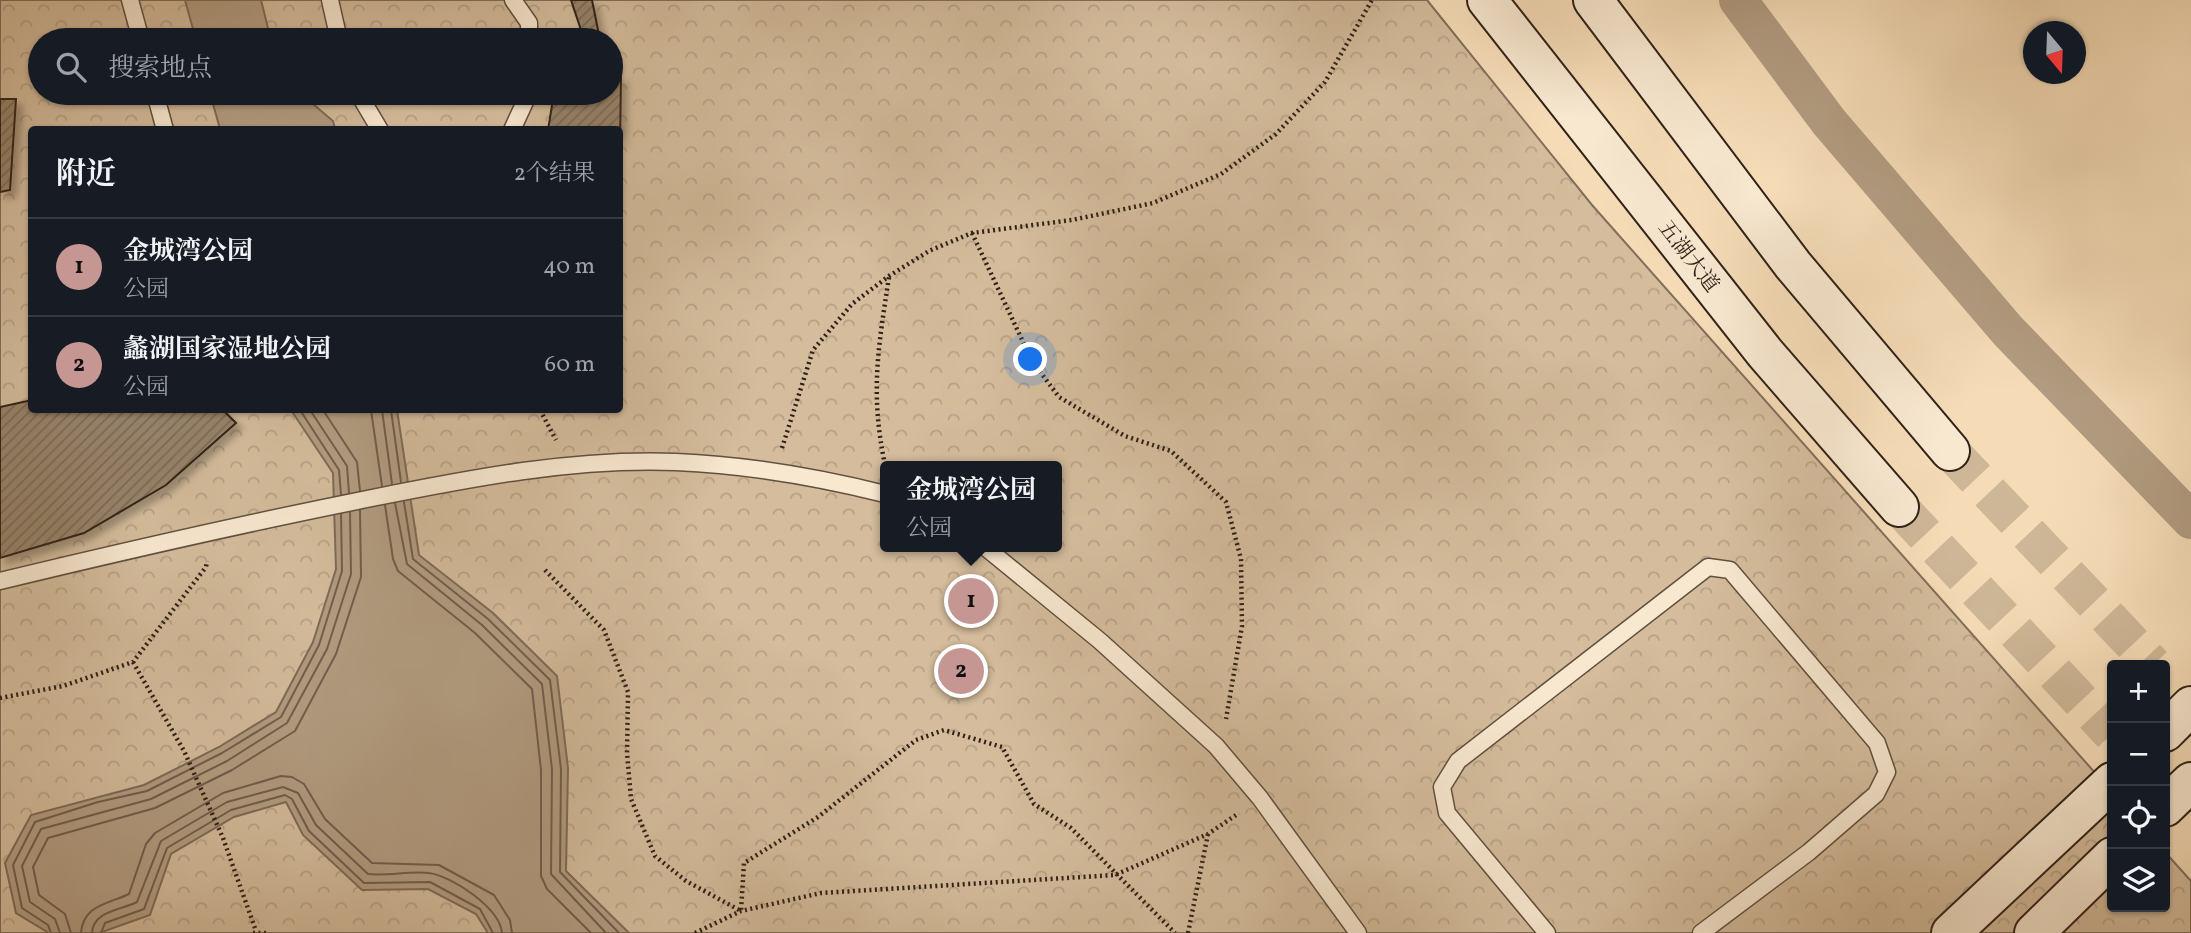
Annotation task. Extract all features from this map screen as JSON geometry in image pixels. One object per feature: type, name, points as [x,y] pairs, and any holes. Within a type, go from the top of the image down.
[{"type":"main road","name":"五湖大道","points":[[1488,0],[1765,354],[1899,507]]},
{"type":"main road","points":[[1593,0],[1793,265],[1950,451]]},
{"type":"main road","points":[[2170,727],[2191,706]]},
{"type":"main road","points":[[2170,802],[2191,782]]},
{"type":"main road","points":[[1951,933],[2108,786]]},
{"type":"main road","points":[[2034,933],[2107,863]]},
{"type":"lane","points":[[130,0],[138,28]]},
{"type":"lane","points":[[330,0],[336,28]]},
{"type":"lane","points":[[513,0],[528,23],[528,28]]},
{"type":"lane","points":[[158,105],[164,126]]},
{"type":"lane","points":[[365,105],[378,126]]},
{"type":"lane","points":[[514,126],[523,105]]},
{"type":"lane","points":[[0,581],[214,529],[447,483],[569,465],[676,462],[775,472],[880,493]]},
{"type":"lane","points":[[991,552],[1100,641],[1216,746],[1259,798],[1358,933]]},
{"type":"lane","points":[[1538,930],[1447,813],[1442,787],[1458,761],[1708,567],[1731,570],[1877,743],[1887,772],[1876,794],[1809,852],[1701,933]]},
{"type":"path","points":[[775,472],[813,350],[852,304],[929,251],[972,233],[1072,220],[1153,203],[1221,174],[1276,134],[1325,82],[1372,0]]},
{"type":"path","points":[[972,233],[1032,361],[1059,397],[1125,436],[1171,451],[1226,502],[1241,559],[1242,626],[1228,712],[1216,746]]},
{"type":"path","points":[[884,461],[876,422],[875,365],[889,276]]},
{"type":"path","points":[[0,698],[63,685],[132,662],[206,568],[214,529]]},
{"type":"path","points":[[545,570],[604,630],[628,692],[627,753],[631,799],[655,856],[686,881],[741,911]]},
{"type":"path","points":[[132,662],[184,751],[223,838],[254,932],[269,933]]},
{"type":"path","points":[[741,911],[744,863],[818,817],[916,740],[944,730],[1002,747],[1034,804],[1071,828],[1175,933]]},
{"type":"path","points":[[695,933],[741,911],[821,893],[1115,875],[1208,834],[1259,798]]},
{"type":"path","points":[[1188,933],[1208,834]]},
{"type":"green space","points":[[0,0],[1427,0],[1592,205],[2107,786],[2107,912],[2170,912],[2170,858],[2191,881],[2191,933],[0,933]]},
{"type":"water","points":[[185,0],[261,0],[268,28],[193,28]]},
{"type":"water","points":[[213,105],[314,105],[333,121],[334,126],[219,126]]},
{"type":"water","points":[[293,413],[397,413],[419,555],[493,613],[557,676],[568,768],[566,871],[629,933],[488,933],[476,914],[428,889],[362,890],[303,835],[286,802],[234,817],[171,854],[150,915],[99,933],[49,933],[16,913],[5,863],[31,815],[144,785],[219,747],[276,712],[313,642],[336,569],[333,473]]},
{"type":"building","points":[[571,0],[592,0],[598,28],[580,27]]},
{"type":"building","points":[[0,99],[16,99],[10,190],[0,192]]},
{"type":"building","points":[[552,105],[621,105],[620,126],[549,126]]},
{"type":"building","points":[[28,401],[28,413],[226,413],[236,423],[166,485],[84,533],[0,558],[0,407]]},
{"type":"waterway","points":[[1738,0],[1829,122],[2008,331],[2191,520]]},
{"type":"tunnel","points":[[1950,451],[2148,660]]},
{"type":"tunnel","points":[[1899,507],[2107,729]]},
{"type":"place","name":"金城湾公园","points":[[971,601]]},
{"type":"place","name":"蠡湖国家湿地公园","points":[[961,671]]}]
